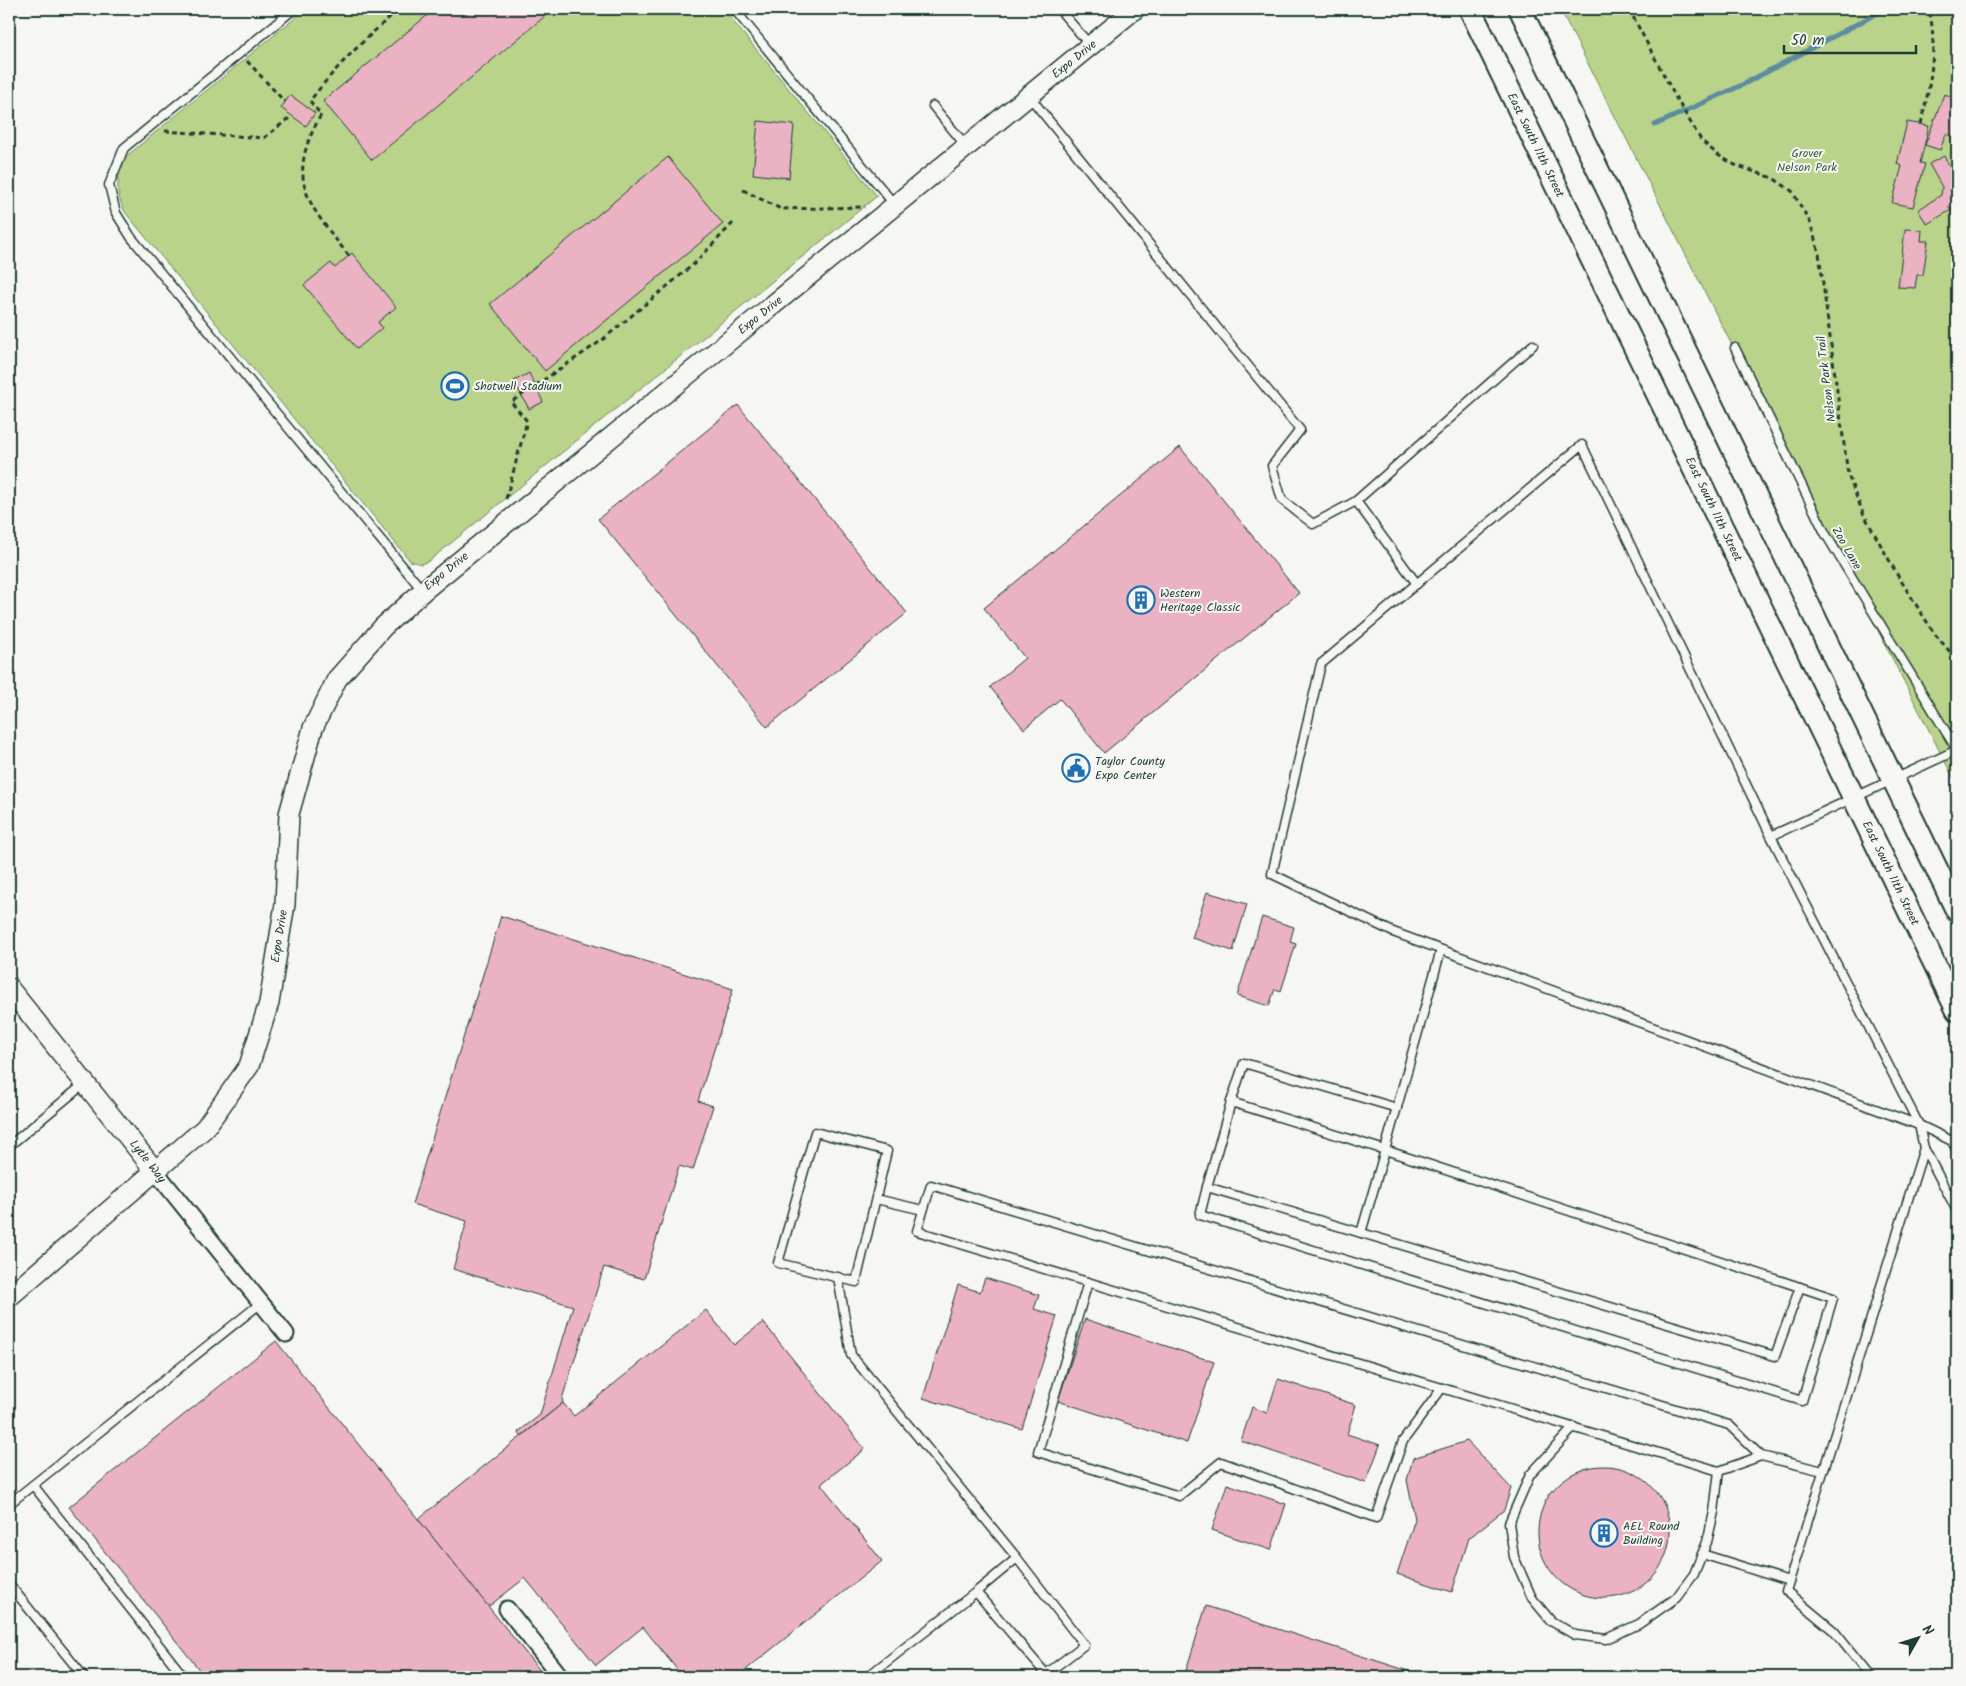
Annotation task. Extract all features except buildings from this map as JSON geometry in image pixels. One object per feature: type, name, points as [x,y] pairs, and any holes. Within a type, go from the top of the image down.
[{"type":"main road","name":"East South 11th Street","points":[[1470,9],[1957,1010]]},
{"type":"main road","points":[[1520,9],[1957,911]]},
{"type":"street","name":"Expo Drive","points":[[9,1297],[205,1128],[248,1066],[269,1003],[285,904],[289,814],[313,728],[337,679],[383,627],[423,590],[1135,9]]},
{"type":"street","name":"Lytle Way","points":[[9,988],[286,1334]]},
{"type":"street","points":[[506,1609],[561,1677]]},
{"type":"lane","points":[[294,9],[124,148],[109,185],[116,214],[131,237],[423,590]]},
{"type":"lane","points":[[734,9],[895,206]]},
{"type":"lane","points":[[1059,9],[1090,46]]},
{"type":"lane","points":[[1029,96],[1300,430],[1272,466],[1282,500],[1313,524],[1356,501],[1533,345]]},
{"type":"lane","points":[[933,106],[967,147]]},
{"type":"lane","name":"Zoo Lane","points":[[1734,348],[1825,533],[1957,750]]},
{"type":"lane","points":[[1957,1150],[1952,1141],[1919,1125],[1393,932],[1272,874],[1321,664],[1582,446],[1771,836],[1919,1125],[1924,1148],[1957,1211]]},
{"type":"lane","points":[[1356,501],[1417,584]]},
{"type":"lane","points":[[1771,836],[1957,750]]},
{"type":"lane","points":[[1361,1233],[1441,950]]},
{"type":"lane","points":[[1231,1102],[1385,1150],[1833,1298],[1802,1401],[1200,1214],[1231,1102],[1244,1063],[1397,1108]]},
{"type":"lane","points":[[9,1146],[86,1083]]},
{"type":"lane","points":[[816,1132],[887,1151],[856,1282],[838,1278],[778,1263],[816,1132]]},
{"type":"lane","points":[[1871,1677],[1834,1632],[1786,1591],[1924,1148]]},
{"type":"lane","points":[[1761,1456],[1719,1471],[917,1231],[931,1184],[1729,1426],[1761,1456],[1823,1471]]},
{"type":"lane","points":[[1207,1187],[1774,1356],[1800,1287]]},
{"type":"lane","points":[[876,1199],[923,1210]]},
{"type":"lane","points":[[838,1278],[851,1355],[1017,1558],[1084,1645],[1044,1676],[976,1592]]},
{"type":"lane","points":[[1088,1282],[1038,1452],[1179,1496],[1221,1462],[1376,1518],[1403,1441],[1442,1388]]},
{"type":"lane","points":[[9,1504],[261,1303]]},
{"type":"lane","points":[[1574,1428],[1530,1475],[1509,1523],[1514,1557],[1532,1598],[1551,1621],[1575,1636],[1606,1639],[1639,1624],[1676,1598],[1694,1574],[1702,1554],[1714,1512],[1719,1471]]},
{"type":"lane","points":[[33,1485],[184,1677]]},
{"type":"lane","points":[[1702,1554],[1789,1581]]},
{"type":"lane","points":[[867,1677],[1017,1558]]},
{"type":"lane","points":[[9,1584],[84,1677]]},
{"type":"path","points":[[349,256],[316,214],[304,192],[302,165],[307,140],[321,115],[310,101],[348,58],[399,9]]},
{"type":"path","name":"Nelson Park Trail","points":[[1629,9],[1676,98],[1694,128],[1709,148],[1735,164],[1783,183],[1792,191],[1810,222],[1819,253],[1848,475],[1863,513],[1898,576],[1934,633],[1957,660]]},
{"type":"path","points":[[1921,124],[1930,88],[1934,52],[1934,36],[1928,9]]},
{"type":"path","points":[[240,53],[285,102]]},
{"type":"path","points":[[146,129],[264,138],[292,116]]},
{"type":"path","points":[[311,119],[316,123]]},
{"type":"path","points":[[743,190],[782,210],[895,206]]},
{"type":"path","points":[[499,529],[526,421],[511,402],[607,336],[694,264],[733,223]]},
{"type":"green space","name":"Shotwell Stadium","points":[[306,9],[723,9],[877,196],[429,561],[421,564],[410,561],[125,212],[119,197],[119,175],[129,154]]},
{"type":"green space","name":"Grover Nelson Park","points":[[1560,9],[1957,9],[1957,785]]},
{"type":"waterway","points":[[1655,125],[1742,85],[1885,9]]},
{"type":"place","name":"Shotwell Stadium","points":[[455,386]]},
{"type":"place","name":"Western Heritage Classic","points":[[1141,600]]},
{"type":"place","name":"Taylor County Expo Center","points":[[1076,768]]},
{"type":"place","name":"AEL Round Building","points":[[1604,1533]]}]
